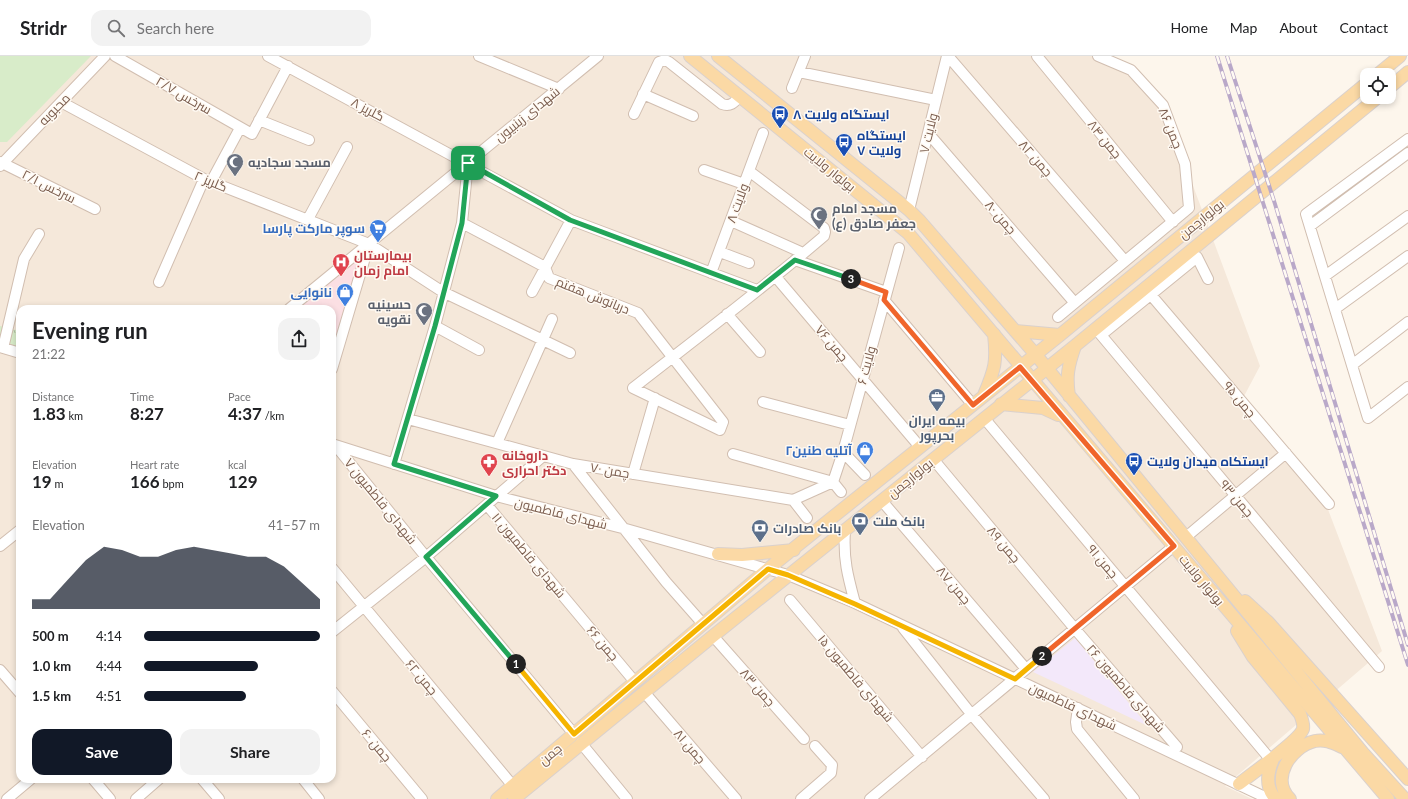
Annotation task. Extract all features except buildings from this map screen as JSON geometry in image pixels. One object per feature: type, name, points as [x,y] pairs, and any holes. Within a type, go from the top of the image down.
[{"type":"main road","name":"بولوار ولایت","points":[[690,56],[900,225],[1344,748],[1359,757]]},
{"type":"main road","name":"بولوار ولایت","points":[[718,56],[909,210],[1015,330],[1186,537],[1359,757]]},
{"type":"main road","points":[[1385,68],[1400,56]]},
{"type":"main road","points":[[1396,82],[1408,72]]},
{"type":"main road","name":"بولوارچمن","points":[[768,569],[794,550],[1036,355],[1360,89]]},
{"type":"main road","name":"بولوارچمن","points":[[788,575],[845,531],[1031,380],[1076,345],[1098,332],[1370,104]]},
{"type":"main road","points":[[1015,330],[1060,335]]},
{"type":"main road","points":[[978,401],[994,371],[997,358],[994,334]]},
{"type":"main road","points":[[1069,396],[1066,377],[1068,365],[1076,345]]},
{"type":"main road","points":[[1001,404],[1043,408],[1063,417]]},
{"type":"main road","points":[[718,554],[742,555],[794,550]]},
{"type":"main road","name":"چمن","points":[[497,799],[517,794],[578,738],[635,682],[768,569]]},
{"type":"main road","name":"چمن","points":[[578,738],[644,692],[788,575]]},
{"type":"main road","points":[[1219,578],[1268,622],[1408,779]]},
{"type":"main road","points":[[1210,590],[1253,657],[1300,714],[1303,723],[1302,730],[1272,758],[1239,784]]},
{"type":"main road","points":[[703,624],[713,636]]},
{"type":"main road","points":[[635,682],[644,692]]},
{"type":"main road","points":[[1290,799],[1285,793],[1281,783],[1281,774],[1286,763],[1294,754],[1304,745],[1315,741],[1332,742],[1344,748]]},
{"type":"main road","points":[[1359,757],[1388,799]]},
{"type":"main road","points":[[1359,757],[1405,799]]},
{"type":"main road","points":[[1268,798],[1268,778],[1272,758]]},
{"type":"street","name":"محبوبه","points":[[1,164],[105,56]]},
{"type":"street","name":"سرخس ۲/۷","points":[[116,56],[252,134],[259,120]]},
{"type":"street","name":"گلریز ۸","points":[[268,56],[468,163],[570,220],[757,290]]},
{"type":"street","points":[[479,56],[493,59],[559,89]]},
{"type":"street","name":"شهدای زینبیون","points":[[294,305],[598,56]]},
{"type":"street","points":[[792,88],[805,56]]},
{"type":"street","name":"ولایت ۷","points":[[909,210],[947,56]]},
{"type":"street","name":"چمن ۸۲","points":[[947,56],[1125,261]]},
{"type":"street","name":"چمن ۸۴","points":[[1037,56],[1173,222]]},
{"type":"street","name":"چمن ۸۶","points":[[1098,56],[1132,70],[1163,105],[1185,164],[1189,208],[1173,222]]},
{"type":"street","points":[[634,114],[659,62],[665,60],[722,104],[727,106],[731,105],[740,97]]},
{"type":"street","points":[[288,66],[259,120],[309,140]]},
{"type":"street","points":[[798,72],[936,100]]},
{"type":"street","points":[[643,94],[693,116]]},
{"type":"street","name":"گلریز ۲","points":[[61,102],[208,181],[369,244],[443,292],[570,353]]},
{"type":"street","points":[[159,282],[208,181],[240,128]]},
{"type":"street","name":"ولایت ۸","points":[[711,273],[720,252],[762,133]]},
{"type":"street","name":"چمن ۸۰","points":[[928,133],[1074,302]]},
{"type":"street","points":[[1408,139],[1306,214],[1368,418],[1408,387]]},
{"type":"street","points":[[308,219],[347,147]]},
{"type":"street","points":[[1310,226],[1408,153]]},
{"type":"street","points":[[394,464],[435,326],[462,223],[468,163]]},
{"type":"street","name":"سرخس ۲/۱","points":[[1,164],[94,209]]},
{"type":"street","points":[[704,170],[744,184]]},
{"type":"street","points":[[633,474],[655,398],[634,388],[824,236],[824,228],[749,171]]},
{"type":"street","points":[[1325,276],[1408,216]]},
{"type":"street","points":[[532,292],[570,220]]},
{"type":"street","points":[[731,221],[799,257],[885,296],[978,401]]},
{"type":"street","points":[[1058,317],[1074,302],[1173,222]]},
{"type":"street","name":"دریانوش هفتم","points":[[462,223],[545,267],[549,278],[638,313],[723,422],[720,430],[655,398]]},
{"type":"street","points":[[16,352],[2,348],[24,259],[39,234]]},
{"type":"street","points":[[336,355],[369,244]]},
{"type":"street","name":"ولایت ۶","points":[[833,482],[843,452],[862,378],[899,248]]},
{"type":"street","points":[[720,252],[749,262]]},
{"type":"street","points":[[1335,309],[1408,256]]},
{"type":"street","points":[[1098,332],[1151,295],[1197,257],[1208,279]]},
{"type":"street","name":"چمن ۷۶","points":[[775,276],[920,447]]},
{"type":"street","name":"چمن ۹۵","points":[[1151,295],[1328,504]]},
{"type":"street","points":[[727,314],[760,352]]},
{"type":"street","points":[[496,443],[552,319]]},
{"type":"street","points":[[1352,365],[1408,322]]},
{"type":"street","points":[[435,326],[479,350]]},
{"type":"street","name":"چمن ۹۳","points":[[1098,332],[1379,667]]},
{"type":"street","points":[[763,402],[850,425]]},
{"type":"street","name":"چمن ۹۱","points":[[984,418],[1125,587],[1272,758]]},
{"type":"street","name":"چمن ۷۰","points":[[408,419],[542,457],[573,464],[793,500]]},
{"type":"street","name":"شهدای فاطمیون","points":[[336,446],[496,496],[626,529],[788,575],[855,604],[1268,798]]},
{"type":"street","name":"شهدای فاطمیون ۷","points":[[336,447],[627,799]]},
{"type":"street","points":[[843,452],[865,475]]},
{"type":"street","points":[[733,454],[833,482],[841,492]]},
{"type":"street","points":[[1186,537],[1286,454]]},
{"type":"street","points":[[336,629],[426,557],[542,457]]},
{"type":"street","name":"چمن ۸۹","points":[[933,459],[1075,629]]},
{"type":"street","points":[[573,464],[626,529],[666,582],[703,624]]},
{"type":"street","points":[[807,518],[793,500],[833,482]]},
{"type":"street","name":"چمن ۸۷","points":[[882,501],[1026,669]]},
{"type":"street","name":"شهدای فاطمیون ۱۱","points":[[487,505],[570,605]]},
{"type":"street","points":[[845,531],[843,554],[845,568],[855,604]]},
{"type":"street","points":[[0,546],[16,533]]},
{"type":"street","points":[[870,799],[1174,546]]},
{"type":"street","name":"چمن ۶۲","points":[[336,573],[517,794]]},
{"type":"street","name":"شهدای فاطمیون ۱۵","points":[[790,600],[922,757]]},
{"type":"street","name":"چمن ۶۶","points":[[570,605],[635,682]]},
{"type":"street","points":[[900,625],[972,715],[1044,799]]},
{"type":"street","name":"شهدای فاطمیون ۲۶","points":[[1075,629],[1177,746]]},
{"type":"street","name":"چمن ۸۳","points":[[713,636],[804,739]]},
{"type":"street","points":[[0,670],[16,685]]},
{"type":"street","name":"چمن ۸۱","points":[[644,692],[736,799]]},
{"type":"street","name":"چمن ۶۰","points":[[336,696],[422,799]]},
{"type":"street","points":[[1078,708],[1076,722],[1077,729],[1134,799]]},
{"type":"street","points":[[801,799],[831,773],[833,769],[832,765],[815,746]]},
{"type":"street","points":[[7,799],[27,783]]},
{"type":"street","points":[[96,783],[110,799]]},
{"type":"street","points":[[136,799],[154,783]]},
{"type":"street","points":[[205,783],[218,799]]},
{"type":"street","points":[[306,783],[319,799]]},
{"type":"shaded area","points":[[0,56],[1099,56],[1131,70],[1163,105],[1260,366],[1242,400],[1324,499],[1382,651],[1225,786],[1252,799],[0,799]]},
{"type":"shaded area","name":"بیمارستان امام زمان","points":[[365,244],[336,347],[336,305],[292,305]]},
{"type":"shaded area","points":[[1075,638],[1148,726],[1033,672]]},
{"type":"green space","points":[[0,56],[91,56],[7,142],[0,142]]},
{"type":"green space","points":[[0,326],[16,330],[16,347],[0,342]]},
{"type":"railway","points":[[1217,56],[1408,665]]},
{"type":"railway","points":[[1227,56],[1275,204],[1408,645]]},
{"type":"place","name":"ایستگاه ولایت ۸","points":[[780,129]]},
{"type":"place","name":"ایستگاه ولایت ۷","points":[[844,157]]},
{"type":"place","name":"مسجد سجادیه","points":[[235,177]]},
{"type":"place","name":"مسجد امام جعفر صادق (ع)","points":[[819,230]]},
{"type":"place","name":"سوپر مارکت پارسا","points":[[378,243]]},
{"type":"place","name":"بیمارستان امام زمان","points":[[341,277]]},
{"type":"place","name":"نانوایی","points":[[345,307]]},
{"type":"place","name":"حسینیه نقویه","points":[[424,326]]},
{"type":"place","name":"بيمه ايران بحرپور","points":[[937,412]]},
{"type":"place","name":"آتلیه طنین۲","points":[[865,465]]},
{"type":"place","name":"ایستکاه میدان ولایت","points":[[1134,476]]},
{"type":"place","name":"داروخانه دکتر احراری","points":[[489,477]]},
{"type":"place","name":"بانک ملت","points":[[860,536]]},
{"type":"place","name":"بانک صادرات","points":[[760,543]]},
{"type":"route","points":[[468,163],[570,220],[757,290],[795,260],[886,292],[884,300],[973,405],[1020,367],[1174,546],[1015,679],[855,604],[788,575],[768,569],[574,734],[426,557],[496,496],[394,464],[435,326],[462,223],[468,163]]}]
